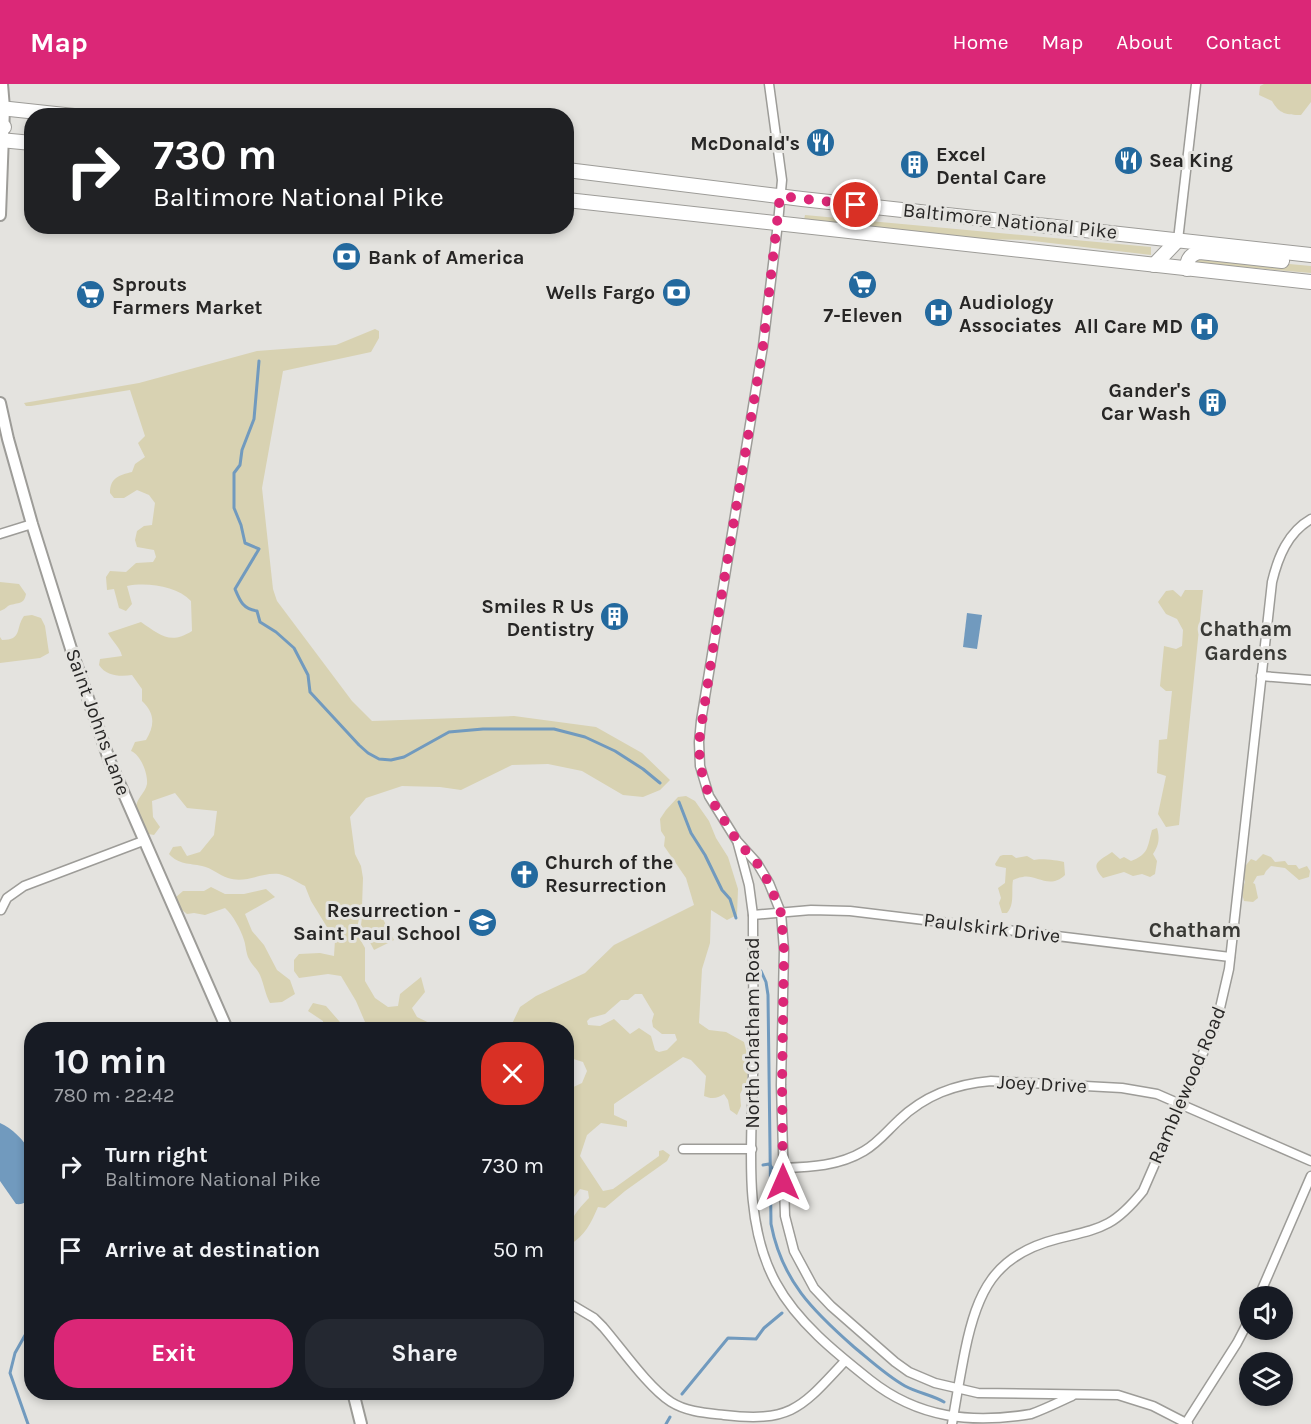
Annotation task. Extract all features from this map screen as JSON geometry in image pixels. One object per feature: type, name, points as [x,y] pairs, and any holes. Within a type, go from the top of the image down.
[{"type":"main road","points":[[2,108],[24,110]]},
{"type":"main road","points":[[2,134],[24,141]]},
{"type":"main road","name":"Baltimore National Pike","points":[[574,171],[1311,255]]},
{"type":"main road","name":"Baltimore National Pike","points":[[574,201],[1311,282]]},
{"type":"main road","points":[[1154,265],[1178,240]]},
{"type":"main road","points":[[1187,268],[1189,257],[1200,252],[1298,262],[1311,261]]},
{"type":"street","points":[[0,215],[2,84]]},
{"type":"street","name":"North Chatham Road","points":[[769,84],[782,180],[778,224],[763,346],[713,643],[699,742],[700,766],[704,782],[720,815],[737,841],[757,863],[769,883],[781,913],[784,950],[782,1085],[784,1216],[788,1234],[794,1251],[814,1288],[831,1306],[909,1372],[958,1390],[1000,1394],[1103,1394],[1138,1400],[1187,1424]]},
{"type":"street","points":[[1178,240],[1196,84]]},
{"type":"street","name":"Saint Johns Lane","points":[[0,403],[32,524],[113,771],[224,1022]]},
{"type":"street","name":"Ramblewood Road","points":[[952,1422],[971,1321],[988,1283],[1001,1268],[1037,1245],[1087,1233],[1120,1217],[1143,1191],[1179,1103],[1217,1021],[1226,986],[1230,957],[1272,582],[1282,551],[1298,529],[1311,519]]},
{"type":"street","points":[[0,534],[32,524]]},
{"type":"street","points":[[1261,675],[1311,680]]},
{"type":"street","points":[[1,910],[7,898],[24,886],[143,841]]},
{"type":"street","name":"North Chatham Road","points":[[737,841],[749,885],[753,915],[752,1149],[756,1220],[759,1241],[776,1284],[789,1304],[845,1360],[895,1399],[911,1407],[952,1422],[997,1420],[1032,1413],[1075,1395]]},
{"type":"street","name":"Paulskirk Drive","points":[[753,915],[824,910],[850,911],[1230,957]]},
{"type":"street","name":"Joey Drive","points":[[783,1168],[822,1166],[851,1158],[878,1141],[899,1120],[924,1101],[952,1087],[991,1081],[1138,1090],[1157,1094],[1311,1161]]},
{"type":"street","points":[[683,1149],[752,1149]]},
{"type":"street","points":[[1263,1286],[1311,1176]]},
{"type":"street","points":[[574,1306],[594,1318],[603,1327],[658,1391],[671,1402],[697,1412],[745,1417],[764,1417],[783,1413],[798,1407],[811,1397],[845,1360]]},
{"type":"street","points":[[1187,1424],[1239,1340]]},
{"type":"street","points":[[355,1400],[361,1424]]},
{"type":"shaded area","points":[[1264,84],[1311,84],[1311,102],[1301,115],[1284,113],[1272,101],[1259,95],[1260,86]]},
{"type":"shaded area","points":[[805,215],[1151,247],[1151,255],[1025,240],[973,239],[804,220]]},
{"type":"shaded area","points":[[1202,256],[1311,266],[1311,273],[1194,262]]},
{"type":"shaded area","points":[[375,329],[379,331],[379,338],[371,352],[283,371],[262,488],[273,589],[277,601],[352,701],[372,721],[514,716],[596,727],[642,753],[670,780],[660,790],[643,797],[623,795],[582,771],[548,764],[512,765],[461,790],[402,786],[366,798],[350,817],[355,854],[361,866],[363,878],[362,906],[356,932],[365,948],[365,981],[375,998],[388,1007],[398,1006],[400,994],[421,977],[425,992],[412,1008],[417,1017],[427,1022],[365,1022],[341,976],[328,974],[299,978],[294,971],[294,960],[299,954],[320,953],[334,956],[335,940],[311,901],[305,886],[279,874],[241,880],[228,878],[206,867],[180,862],[169,854],[173,847],[181,846],[187,856],[200,852],[214,835],[217,811],[187,808],[175,793],[152,801],[153,817],[160,827],[154,835],[143,833],[136,806],[146,788],[146,775],[141,761],[131,751],[135,742],[146,740],[152,719],[142,701],[142,689],[132,675],[109,674],[99,665],[100,659],[122,656],[108,633],[141,622],[165,637],[177,637],[192,631],[191,601],[178,592],[161,586],[127,586],[132,604],[126,611],[119,608],[114,589],[107,590],[106,577],[110,571],[126,572],[136,563],[153,562],[156,557],[154,550],[137,547],[135,540],[137,531],[144,526],[152,525],[155,503],[149,495],[137,490],[124,498],[114,498],[110,493],[114,481],[119,476],[132,472],[135,464],[145,457],[138,443],[145,436],[130,390],[31,406],[26,406],[24,403],[139,383],[257,351],[336,345]]},
{"type":"shaded area","points":[[0,582],[19,584],[26,594],[25,598],[0,611]]},
{"type":"shaded area","points":[[1173,590],[1181,597],[1185,590],[1203,590],[1179,825],[1166,827],[1158,814],[1166,776],[1157,773],[1159,740],[1167,739],[1172,691],[1166,691],[1160,686],[1164,646],[1176,649],[1182,646],[1183,630],[1177,619],[1166,614],[1158,602],[1166,591]]},
{"type":"shaded area","points":[[32,615],[41,618],[45,626],[49,653],[40,658],[0,663],[0,637],[2,640],[16,636],[24,616]]},
{"type":"shaded area","points":[[686,796],[695,801],[709,821],[728,857],[738,889],[737,915],[727,920],[711,910],[710,943],[702,969],[699,1023],[709,1030],[726,1032],[744,1042],[749,1062],[747,1081],[740,1094],[741,1106],[737,1115],[730,1110],[724,1094],[714,1098],[704,1096],[706,1076],[691,1060],[683,1057],[614,1104],[614,1115],[627,1121],[627,1127],[601,1123],[587,1135],[580,1156],[603,1191],[613,1189],[659,1156],[659,1151],[663,1150],[670,1155],[667,1161],[605,1208],[598,1207],[590,1224],[574,1242],[574,1217],[589,1198],[588,1191],[580,1189],[574,1197],[574,1087],[582,1083],[587,1071],[583,1062],[574,1059],[574,1022],[513,1022],[520,1007],[536,996],[585,973],[614,945],[694,905],[686,878],[664,846],[665,837],[661,831],[660,819],[678,797]],"holes":[[[635,994],[642,994],[654,1014],[653,1027],[662,1034],[675,1034],[677,1040],[667,1050],[659,1052],[655,1050],[651,1036],[639,1028],[630,1034],[614,1019],[600,1026],[588,1025],[587,1021],[605,1014],[621,1000],[628,1000]]]},
{"type":"shaded area","points":[[1157,828],[1157,848],[1153,854],[1157,861],[1155,874],[1150,877],[1142,874],[1133,876],[1124,872],[1103,878],[1097,868],[1100,860],[1112,852],[1120,859],[1124,857],[1131,861],[1141,856],[1148,846],[1152,830]]},
{"type":"shaded area","points":[[1263,854],[1271,857],[1275,862],[1285,861],[1288,865],[1296,865],[1299,869],[1307,866],[1310,871],[1309,877],[1299,880],[1285,868],[1271,866],[1264,875],[1257,876],[1253,883],[1258,898],[1253,902],[1244,901],[1241,891],[1245,882],[1242,870],[1251,859],[1256,861]]},
{"type":"shaded area","points":[[1003,855],[1064,862],[1065,875],[1054,881],[1028,877],[1013,880],[1011,906],[1007,913],[1002,913],[998,888],[1005,883],[1006,868],[995,864]]},
{"type":"shaded area","points":[[211,887],[225,894],[244,894],[266,889],[275,897],[245,914],[252,931],[264,945],[277,970],[290,980],[295,994],[282,1002],[270,1003],[260,975],[248,957],[241,932],[225,908],[205,915],[187,914],[177,906],[176,897],[183,891],[204,891]]},
{"type":"shaded area","points":[[375,904],[394,940],[374,950],[361,925],[363,910]]},
{"type":"shaded area","points":[[313,1003],[326,1006],[340,1022],[323,1022],[308,1011]]},
{"type":"water","points":[[967,613],[982,615],[977,649],[963,647]]},
{"type":"water","points":[[0,1123],[9,1128],[24,1143],[24,1203],[16,1204],[0,1181]]},
{"type":"waterway","points":[[259,361],[254,419],[242,450],[240,465],[234,473],[234,508],[245,543],[259,549],[235,589],[243,604],[257,611],[260,622],[294,648],[308,675],[310,692],[359,745],[379,759],[391,760],[404,757],[449,732],[483,729],[554,729],[585,737],[615,751],[660,783]]},
{"type":"waterway","points":[[679,802],[691,833],[722,890],[730,899],[736,918]]},
{"type":"waterway","points":[[761,971],[768,995],[771,1224],[783,1262],[801,1293],[825,1321],[854,1347],[898,1382],[944,1402]]},
{"type":"waterway","points":[[763,1165],[769,1164],[772,1168]]},
{"type":"waterway","points":[[682,1394],[728,1338],[756,1339],[764,1328],[782,1313]]},
{"type":"waterway","points":[[24,1337],[15,1353],[10,1373],[28,1424]]},
{"type":"waterway","points":[[666,1424],[670,1417]]},
{"type":"place","name":"McDonald's","points":[[821,143]]},
{"type":"place","name":"Sea King","points":[[1128,160]]},
{"type":"place","name":"Excel Dental Care","points":[[915,165]]},
{"type":"place","name":"Bank of America","points":[[347,257]]},
{"type":"place","name":"7-Eleven","points":[[863,284]]},
{"type":"place","name":"Wells Fargo","points":[[676,292]]},
{"type":"place","name":"Sprouts Farmers Market","points":[[91,295]]},
{"type":"place","name":"Audiology Associates","points":[[938,313]]},
{"type":"place","name":"All Care MD","points":[[1204,326]]},
{"type":"place","name":"Gander's Car Wash","points":[[1212,402]]},
{"type":"place","name":"Smiles R Us Dentistry","points":[[615,617]]},
{"type":"place","name":"Church of the Resurrection","points":[[524,874]]},
{"type":"place","name":"Resurrection - Saint Paul School","points":[[482,922]]},
{"type":"district","name":"Chatham Gardens","points":[[1246,641]]},
{"type":"district","name":"Chatham","points":[[1195,930]]},
{"type":"route","points":[[783,1182],[784,930],[781,913],[769,883],[757,863],[737,841],[709,796],[700,766],[699,742],[763,346],[780,196],[856,205]]}]
